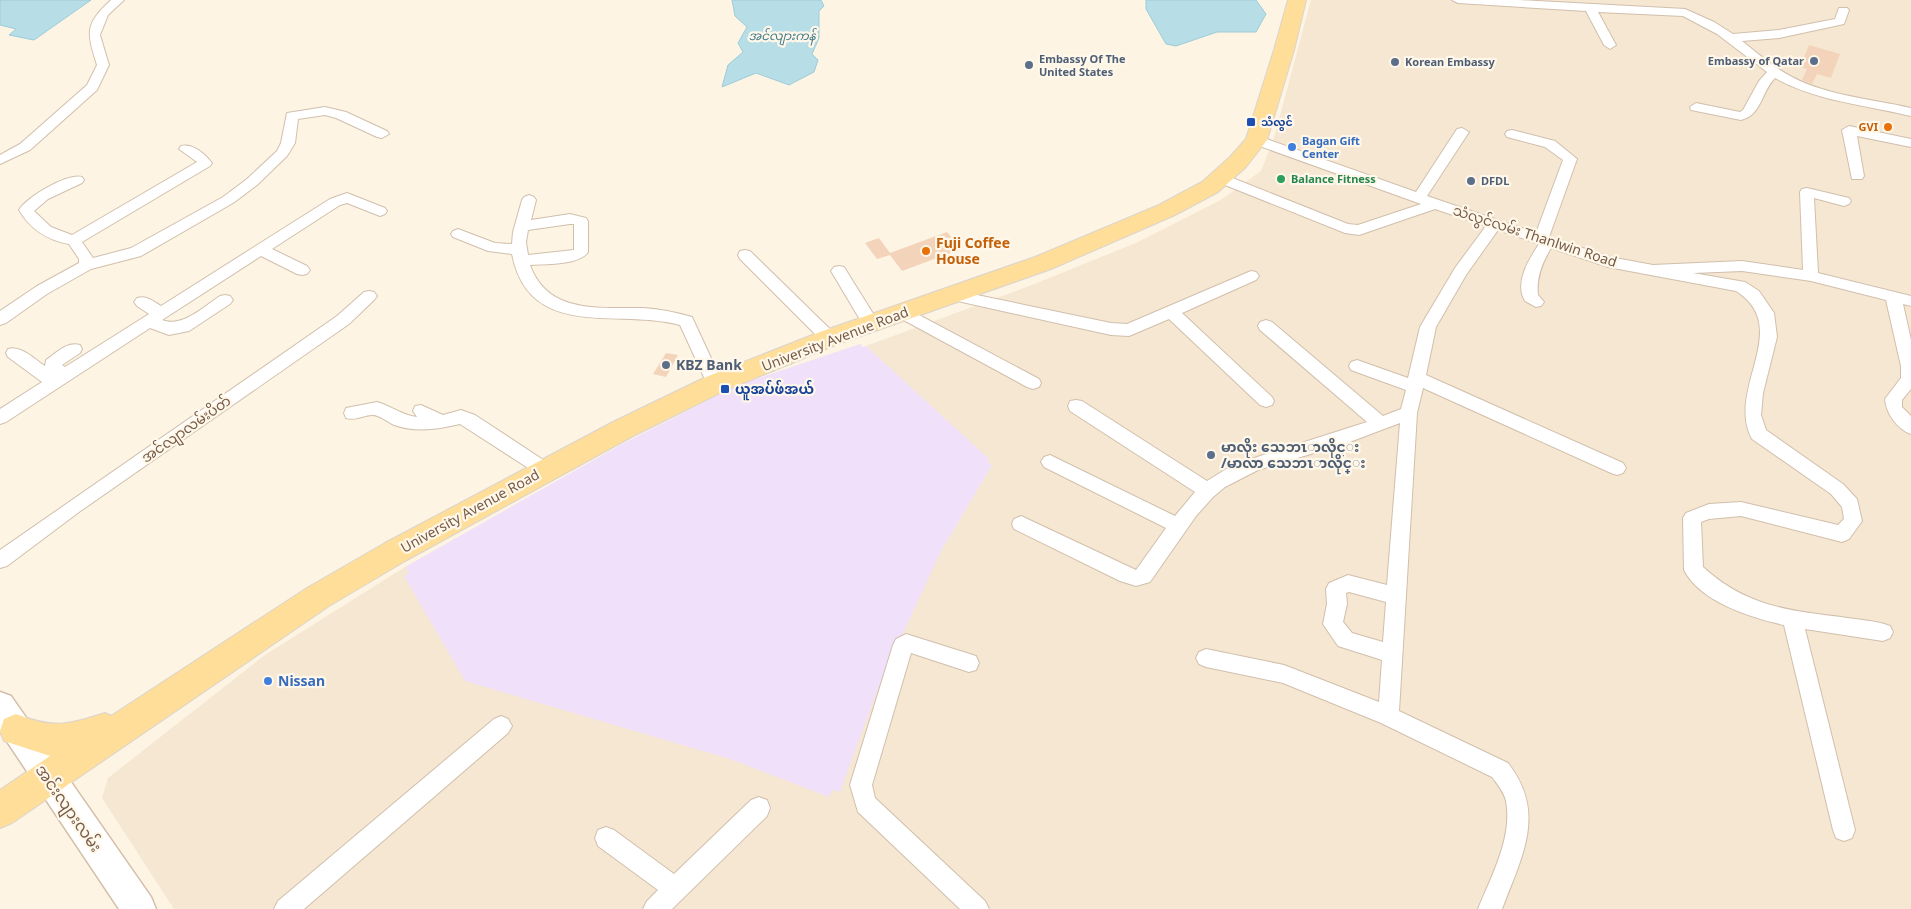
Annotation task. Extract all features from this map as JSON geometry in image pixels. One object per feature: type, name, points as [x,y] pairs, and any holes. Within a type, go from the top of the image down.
[{"type":"main road","name":"University Avenue Road","points":[[0,812],[48,777],[318,598],[396,552],[545,470],[715,384],[828,338],[1043,263],[1160,213],[1210,187],[1238,162],[1256,140],[1284,50],[1297,0]]},
{"type":"main road","points":[[8,718],[41,740],[64,742],[138,718]]},
{"type":"main road","name":"အင်းလျားလမ်း","points":[[8,718],[139,909]]},
{"type":"street","points":[[0,160],[25,147],[93,87],[103,65],[94,35],[103,14],[118,0]]},
{"type":"street","points":[[1458,0],[1596,5],[1685,13],[1704,19],[1733,38],[1774,72],[1808,88],[1911,112]]},
{"type":"street","points":[[1596,5],[1610,45]]},
{"type":"street","points":[[1733,38],[1780,34],[1840,21],[1843,10]]},
{"type":"street","points":[[1696,107],[1741,116],[1748,113],[1765,81],[1774,72]]},
{"type":"street","points":[[0,319],[42,290],[86,265],[136,252],[228,200],[252,182],[282,153],[288,143],[292,116],[325,111],[341,115],[382,134]]},
{"type":"street","points":[[1857,176],[1849,130],[1911,143]]},
{"type":"street","points":[[1419,198],[1462,132]]},
{"type":"street","points":[[1512,134],[1550,144],[1570,159],[1544,241],[1531,272],[1528,286],[1530,297],[1536,302]]},
{"type":"street","name":"သံလွင်လမ်း Thanlwin Road","points":[[1256,140],[1435,204],[1608,262],[1653,270],[1742,266],[1811,276],[1911,301]]},
{"type":"street","points":[[77,180],[44,196],[31,204],[26,210],[30,218],[64,240],[74,240],[205,163],[202,158],[186,149]]},
{"type":"street","points":[[1220,178],[1345,228],[1358,230],[1435,204]]},
{"type":"street","points":[[1811,276],[1807,192],[1844,200]]},
{"type":"street","points":[[0,418],[335,202],[347,198],[380,211]]},
{"type":"street","points":[[529,200],[519,237],[520,256],[532,287],[550,302],[576,311],[610,315],[674,316],[686,321],[715,384]]},
{"type":"street","points":[[458,234],[520,256],[575,256],[581,252],[581,221],[570,219],[523,226]]},
{"type":"street","points":[[1388,716],[1409,413],[1428,327],[1460,272],[1495,224]]},
{"type":"street","points":[[74,240],[86,259],[86,265]]},
{"type":"street","points":[[261,250],[302,270]]},
{"type":"street","points":[[745,255],[828,338]]},
{"type":"street","points":[[1653,270],[1708,282],[1740,286],[1754,294],[1766,313],[1769,337],[1755,393],[1753,415],[1758,434],[1837,489],[1851,504],[1853,521],[1842,534],[1741,509],[1708,512],[1692,518],[1694,570],[1718,591],[1752,609],[1792,618],[1883,632]]},
{"type":"street","points":[[839,271],[871,324]]},
{"type":"street","points":[[953,295],[1111,329],[1129,330],[1251,276]]},
{"type":"street","name":"အင်လျာလမ်းပိတ်","points":[[0,560],[73,507],[343,320],[369,296]]},
{"type":"street","points":[[1892,296],[1910,366],[1909,380],[1893,399],[1894,408],[1911,427]]},
{"type":"street","points":[[142,302],[169,329],[183,327],[225,300]]},
{"type":"street","points":[[1172,312],[1266,400]]},
{"type":"street","points":[[904,313],[1033,383]]},
{"type":"street","points":[[1266,326],[1380,423]]},
{"type":"street","points":[[60,379],[52,364],[55,360],[74,349]]},
{"type":"street","points":[[14,353],[60,379]]},
{"type":"street","points":[[1357,366],[1416,383],[1617,468]]},
{"type":"street","points":[[1076,406],[1208,491]]},
{"type":"street","points":[[352,413],[377,408],[402,422],[423,424],[461,417],[469,420],[545,470]]},
{"type":"street","points":[[421,411],[441,422]]},
{"type":"street","points":[[1021,524],[1136,578],[1143,576],[1178,526],[1208,491],[1224,479],[1252,466],[1409,413]]},
{"type":"street","points":[[1050,462],[1178,526]]},
{"type":"street","points":[[1392,654],[1345,640],[1333,624],[1337,604],[1336,589],[1348,583],[1396,596]]},
{"type":"street","points":[[1792,618],[1844,830]]},
{"type":"street","points":[[969,663],[906,643],[903,645],[861,785],[866,804],[977,909]]},
{"type":"street","points":[[1206,658],[1284,674],[1388,716],[1500,770],[1510,779],[1518,805],[1518,830],[1490,909]]},
{"type":"street","points":[[286,909],[501,726]]},
{"type":"street","points":[[655,909],[759,808]]},
{"type":"street","points":[[606,838],[676,889]]},
{"type":"shaded area","points":[[1311,0],[1911,0],[1911,909],[174,909],[102,798],[108,778],[265,655],[405,567],[477,664],[940,553],[992,465],[866,346],[1032,285],[1136,243],[1221,200],[1261,171],[1274,138]]},
{"type":"shaded area","points":[[860,344],[863,347],[866,346],[989,459],[988,462],[992,465],[940,553],[879,686],[840,792],[832,790],[829,797],[730,759],[465,681],[404,576],[409,573],[405,567],[622,444],[738,385]]},
{"type":"water","points":[[0,0],[91,0],[34,40],[9,35],[16,29],[0,25]]},
{"type":"water","name":"အင်လျားကန်","points":[[732,0],[821,0],[824,6],[819,11],[819,38],[812,54],[818,60],[814,72],[789,85],[756,73],[722,87],[728,65],[743,52],[738,43],[747,27],[735,16]]},
{"type":"water","points":[[1146,0],[1256,0],[1266,14],[1256,32],[1217,32],[1176,46],[1166,44],[1146,9]]},
{"type":"building","name":"Embassy of Qatar","points":[[1809,45],[1840,54],[1831,78],[1817,74],[1812,84],[1802,80],[1807,69],[1800,67]]},
{"type":"building","name":"Fuji Coffee House","points":[[947,232],[961,249],[902,271],[890,255],[877,259],[865,243],[879,238],[890,253]]},
{"type":"building","name":"KBZ Bank","points":[[666,353],[678,355],[666,377],[653,374]]},
{"type":"place","name":"Embassy of Qatar","points":[[1814,61]]},
{"type":"place","name":"Korean Embassy","points":[[1395,62]]},
{"type":"place","name":"Embassy Of The United States","points":[[1029,65]]},
{"type":"place","name":"သံလွင်","points":[[1251,122]]},
{"type":"place","name":"GVI","points":[[1888,127]]},
{"type":"place","name":"Bagan Gift Center","points":[[1292,147]]},
{"type":"place","name":"Balance Fitness","points":[[1281,179]]},
{"type":"place","name":"DFDL","points":[[1471,181]]},
{"type":"place","name":"Fuji Coffee House","points":[[926,251]]},
{"type":"place","name":"KBZ Bank","points":[[666,365]]},
{"type":"place","name":"ယူအပ်ဖ်အယ်","points":[[725,389]]},
{"type":"place","name":"မာလိုး သေဘၤာလိုင္း /မာလာ သေဘၤာလိုင္း","points":[[1211,455]]},
{"type":"place","name":"Nissan","points":[[268,681]]}]
